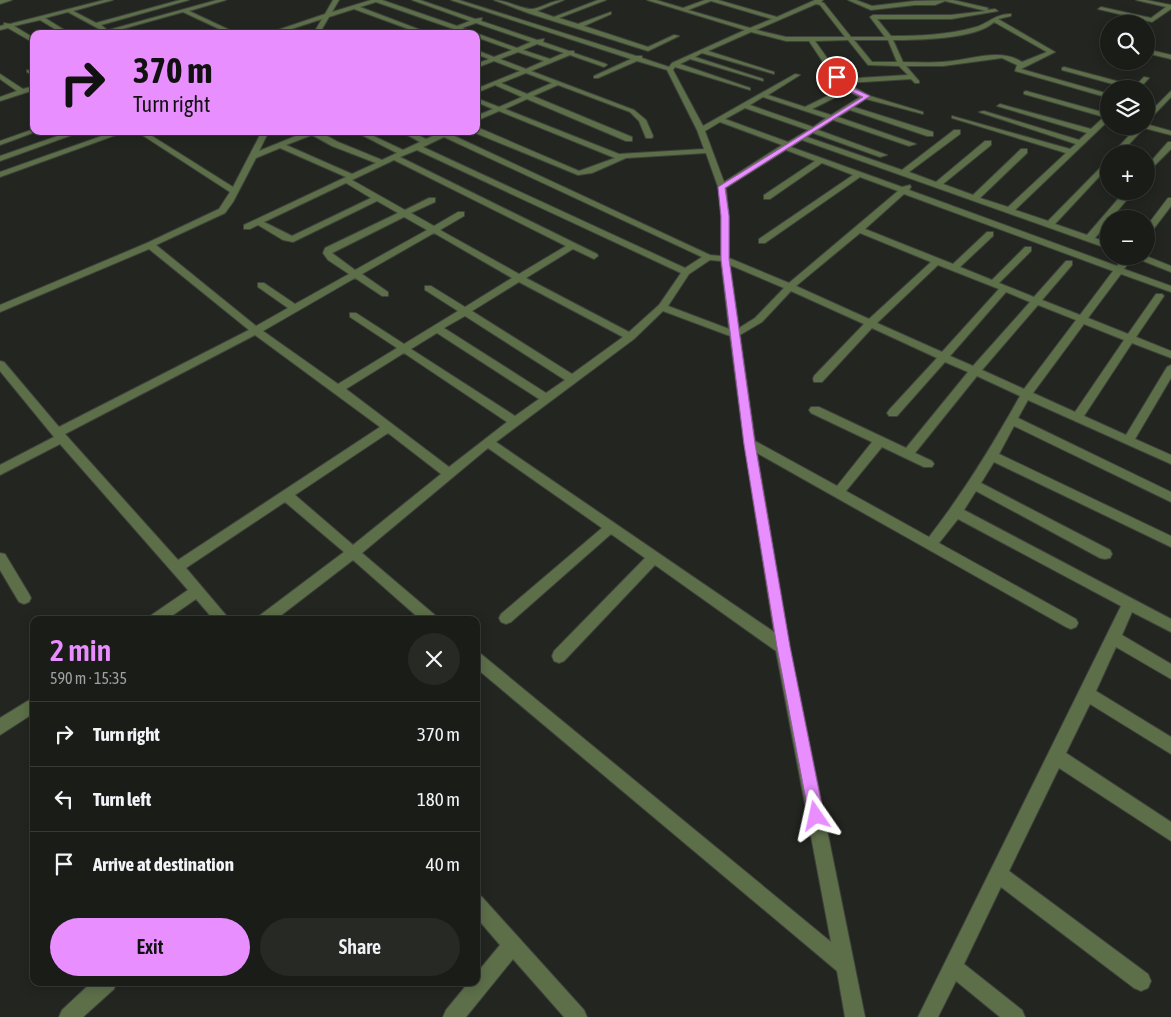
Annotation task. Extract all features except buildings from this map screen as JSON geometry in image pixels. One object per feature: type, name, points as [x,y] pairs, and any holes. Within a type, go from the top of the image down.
[{"type":"street","points":[[0,2],[9,0]]},
{"type":"street","points":[[0,28],[97,1],[110,0]]},
{"type":"street","points":[[96,25],[186,0]]},
{"type":"street","points":[[120,30],[223,0]]},
{"type":"street","points":[[319,30],[336,0]]},
{"type":"street","points":[[283,30],[376,0],[463,30]]},
{"type":"street","points":[[415,0],[604,65]]},
{"type":"street","points":[[454,0],[590,45],[672,66],[748,89]]},
{"type":"street","points":[[497,0],[648,49],[676,36]]},
{"type":"street","points":[[492,26],[561,0]]},
{"type":"street","points":[[515,34],[604,0],[613,22]]},
{"type":"street","points":[[650,0],[780,39],[916,39],[961,33],[981,27],[993,18],[1009,15],[944,0],[933,3],[910,3],[871,8],[851,0]]},
{"type":"street","points":[[683,10],[711,0],[779,19]]},
{"type":"street","points":[[1139,0],[1170,7]]},
{"type":"street","points":[[672,66],[690,56],[818,1],[870,64],[943,64],[1002,56],[1013,59],[1022,65]]},
{"type":"street","points":[[452,30],[522,3]]},
{"type":"street","points":[[355,7],[417,30]]},
{"type":"street","points":[[1100,8],[1152,20],[1170,7]]},
{"type":"street","points":[[69,10],[105,30]]},
{"type":"street","points":[[185,11],[226,30]]},
{"type":"street","points":[[841,81],[914,79],[902,64],[890,39],[873,17],[951,17],[995,11]]},
{"type":"street","points":[[795,12],[801,16]]},
{"type":"street","points":[[480,65],[609,14]]},
{"type":"street","points":[[41,18],[61,30]]},
{"type":"street","points":[[993,18],[1052,52],[1022,65],[1017,70],[1100,93]]},
{"type":"street","points":[[0,20],[30,39]]},
{"type":"street","points":[[480,36],[550,61]]},
{"type":"street","points":[[480,89],[609,36]]},
{"type":"street","points":[[811,39],[848,88],[921,113]]},
{"type":"street","points":[[596,77],[651,52],[648,49]]},
{"type":"street","points":[[702,51],[772,73]]},
{"type":"street","points":[[480,53],[632,111],[642,120],[649,136]]},
{"type":"street","points":[[1155,53],[1171,57]]},
{"type":"street","points":[[690,56],[761,80]]},
{"type":"street","points":[[672,66],[710,151],[722,187],[725,216],[725,259],[750,444],[783,647],[855,1017]]},
{"type":"street","points":[[1064,69],[1105,80]]},
{"type":"street","points":[[701,130],[797,75]]},
{"type":"street","points":[[0,76],[23,92]]},
{"type":"street","points":[[494,83],[628,139]]},
{"type":"street","points":[[480,117],[558,83]]},
{"type":"street","points":[[806,109],[848,88]]},
{"type":"street","points":[[0,99],[30,90]]},
{"type":"street","points":[[1026,93],[1100,114]]},
{"type":"street","points":[[1155,111],[1171,93]]},
{"type":"street","points":[[762,95],[912,144]]},
{"type":"street","points":[[722,187],[867,96]]},
{"type":"street","points":[[480,102],[623,157]]},
{"type":"street","points":[[743,105],[883,155]]},
{"type":"street","points":[[1000,106],[1092,132]]},
{"type":"street","points":[[848,107],[930,134]]},
{"type":"street","points":[[982,112],[1081,142]]},
{"type":"street","points":[[954,116],[1071,152]]},
{"type":"street","points":[[718,119],[820,161],[1119,271],[1164,291]]},
{"type":"street","points":[[1009,211],[1100,124]]},
{"type":"street","points":[[1155,129],[1171,133]]},
{"type":"street","points":[[480,132],[578,172],[589,170],[623,157],[710,151]]},
{"type":"street","points":[[903,173],[957,132]]},
{"type":"street","points":[[0,143],[30,133]]},
{"type":"street","points":[[0,159],[69,135]]},
{"type":"street","points":[[0,175],[113,135]]},
{"type":"street","points":[[145,135],[234,191]]},
{"type":"street","points":[[0,309],[222,211],[227,207],[264,135]]},
{"type":"street","points":[[252,157],[305,135]]},
{"type":"street","points":[[318,135],[335,144],[383,163]]},
{"type":"street","points":[[365,135],[403,154]]},
{"type":"street","points":[[411,135],[426,142]]},
{"type":"street","points":[[247,227],[442,135]]},
{"type":"street","points":[[451,135],[708,257],[725,259],[1171,460]]},
{"type":"street","points":[[1125,145],[1134,135]]},
{"type":"street","points":[[801,137],[1100,243]]},
{"type":"street","points":[[937,185],[988,143]]},
{"type":"street","points":[[1155,162],[1171,144]]},
{"type":"street","points":[[279,145],[349,179],[377,198],[434,228],[519,278],[630,337]]},
{"type":"street","points":[[417,147],[686,272]]},
{"type":"street","points":[[974,199],[1024,151]]},
{"type":"street","points":[[394,158],[594,256]]},
{"type":"street","points":[[767,197],[820,161]]},
{"type":"street","points":[[1049,225],[1100,171]]},
{"type":"street","points":[[762,241],[858,174]]},
{"type":"street","points":[[662,307],[734,334],[743,332],[756,323],[790,288],[917,178]]},
{"type":"street","points":[[258,222],[286,238],[293,239],[377,198]]},
{"type":"street","points":[[385,294],[332,258],[327,253],[328,250],[432,200]]},
{"type":"street","points":[[1089,239],[1122,200]]},
{"type":"street","points":[[1155,221],[1171,200]]},
{"type":"street","points":[[0,470],[295,308],[461,214]]},
{"type":"street","points":[[859,230],[1171,355]]},
{"type":"street","points":[[954,268],[990,234]]},
{"type":"street","points":[[150,244],[255,330],[338,389],[449,474]]},
{"type":"street","points":[[338,389],[573,245]]},
{"type":"street","points":[[993,284],[1028,249]]},
{"type":"street","points":[[269,616],[354,552],[488,442],[630,337],[662,307],[686,272],[708,257]]},
{"type":"street","points":[[818,379],[870,324],[937,261]]},
{"type":"street","points":[[908,454],[975,372],[1069,263]]},
{"type":"street","points":[[1155,263],[1171,269]]},
{"type":"street","points":[[930,544],[956,512],[992,456],[1026,394],[1123,265]]},
{"type":"street","points":[[1077,418],[1164,291],[1171,275]]},
{"type":"street","points":[[261,285],[295,308]]},
{"type":"street","points":[[428,288],[573,380]]},
{"type":"street","points":[[893,413],[942,356],[1005,288]]},
{"type":"street","points":[[353,315],[515,422]]},
{"type":"street","points":[[438,329],[547,399]]},
{"type":"street","points":[[0,364],[60,436],[220,616]]},
{"type":"street","points":[[1128,441],[1171,369]]},
{"type":"street","points":[[815,410],[928,464]]},
{"type":"street","points":[[1012,420],[1171,497]]},
{"type":"street","points":[[177,567],[387,428]]},
{"type":"street","points":[[838,493],[880,441]]},
{"type":"street","points":[[488,442],[783,647]]},
{"type":"street","points":[[750,444],[1071,622]]},
{"type":"street","points":[[992,456],[1171,542]]},
{"type":"street","points":[[973,484],[1105,554]]},
{"type":"street","points":[[286,495],[426,616]]},
{"type":"street","points":[[956,512],[1171,626]]},
{"type":"street","points":[[506,618],[610,528]]},
{"type":"street","points":[[0,558],[24,598]]},
{"type":"street","points":[[559,656],[654,558]]},
{"type":"street","points":[[161,616],[198,591]]},
{"type":"street","points":[[928,1017],[1087,694],[1129,604]]},
{"type":"street","points":[[1113,638],[1171,672]]},
{"type":"street","points":[[480,662],[845,966]]},
{"type":"street","points":[[1087,694],[1171,746]]},
{"type":"street","points":[[0,727],[30,707]]},
{"type":"street","points":[[1056,756],[1171,832]]},
{"type":"street","points":[[998,874],[1141,981]]},
{"type":"street","points":[[480,907],[577,1017]]},
{"type":"street","points":[[480,985],[513,944]]},
{"type":"street","points":[[952,966],[1015,1017]]},
{"type":"street","points":[[69,1017],[102,986]]},
{"type":"street","points":[[454,1017],[479,986]]},
{"type":"route","points":[[816,816],[783,647],[750,444],[725,259],[725,216],[722,187],[867,96],[854,92],[837,77]]}]
